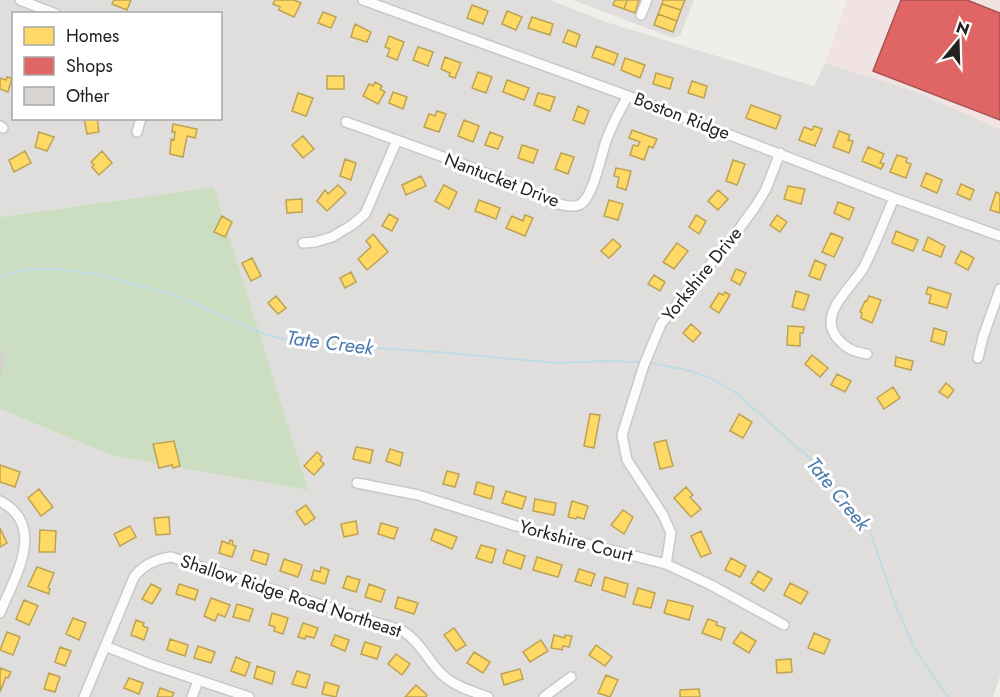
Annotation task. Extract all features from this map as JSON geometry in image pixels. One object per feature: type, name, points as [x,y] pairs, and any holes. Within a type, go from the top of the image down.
[{"type":"street","points":[[20,0],[51,12]]},
{"type":"street","name":"Boston Ridge","points":[[363,0],[628,96],[1000,236]]},
{"type":"street","points":[[641,15],[647,0]]},
{"type":"street","name":"Nantucket Drive","points":[[346,122],[503,180],[557,204],[574,206],[582,204],[588,195],[617,114],[628,96]]},
{"type":"street","points":[[137,132],[140,120]]},
{"type":"street","points":[[303,243],[332,237],[365,214],[397,140]]},
{"type":"street","name":"Yorkshire Drive","points":[[666,564],[671,533],[663,515],[627,460],[622,435],[644,365],[661,324],[755,207],[766,189],[780,153]]},
{"type":"street","points":[[867,354],[845,347],[835,335],[831,321],[841,297],[864,267],[894,198]]},
{"type":"street","points":[[978,358],[982,337],[1000,289]]},
{"type":"street","name":"Yorkshire Court","points":[[357,483],[418,495],[516,526],[666,564],[711,585],[784,625]]},
{"type":"street","points":[[0,501],[8,505],[19,517],[25,540],[22,558],[0,614]]},
{"type":"street","name":"Shallow Ridge Road Northeast","points":[[84,697],[134,577],[153,561],[171,557],[404,631],[421,645],[446,678],[488,697]]},
{"type":"street","points":[[105,646],[198,681],[249,697]]},
{"type":"street","points":[[544,697],[571,677]]},
{"type":"street","points":[[192,697],[198,681]]},
{"type":"shaded area","points":[[0,0],[550,0],[606,22],[814,86],[825,63],[912,90],[1000,129],[1000,676],[993,697],[0,697],[0,409],[113,456],[307,489],[214,187],[0,217]]},
{"type":"shaded area","points":[[573,0],[694,0],[680,36],[673,38]]},
{"type":"shaded area","points":[[847,0],[1000,0],[1000,129],[912,90],[825,63]]},
{"type":"green space","points":[[214,187],[308,490],[113,456],[0,409],[0,217]]},
{"type":"building: Homes","points":[[114,0],[131,0],[127,10],[112,4]]},
{"type":"building: Homes","points":[[275,0],[294,0],[301,3],[294,17],[279,10],[280,7],[273,4]]},
{"type":"building: Homes","points":[[615,0],[627,0],[624,9],[613,5]]},
{"type":"building: Homes","points":[[627,0],[639,0],[635,13],[624,9]]},
{"type":"building: Homes","points":[[663,0],[685,0],[681,10],[662,4]]},
{"type":"building: Homes","points":[[662,4],[681,10],[677,21],[658,14]]},
{"type":"building: Homes","points":[[472,5],[488,11],[483,24],[467,18]]},
{"type":"building: Homes","points":[[507,11],[522,17],[516,30],[502,24]]},
{"type":"building: Homes","points":[[323,12],[336,17],[331,28],[318,23]]},
{"type":"building: Homes","points":[[658,14],[677,21],[673,32],[654,25]]},
{"type":"building: Homes","points":[[532,17],[553,24],[550,35],[528,28]]},
{"type":"building: Homes","points":[[355,24],[371,32],[367,42],[351,37]]},
{"type":"building: Homes","points":[[568,30],[580,35],[576,47],[563,42]]},
{"type":"building: Homes","points":[[389,36],[404,42],[397,60],[387,56],[390,49],[385,47]]},
{"type":"building: Homes","points":[[596,46],[618,54],[614,65],[592,57]]},
{"type":"building: Homes","points":[[418,47],[433,52],[428,66],[413,60]]},
{"type":"building: Homes","points":[[445,57],[461,63],[455,78],[441,69]]},
{"type":"building: Homes","points":[[625,58],[645,65],[640,78],[621,70]]},
{"type":"building: Homes","points":[[478,72],[492,77],[486,93],[472,88]]},
{"type":"building: Homes","points":[[656,73],[673,78],[670,89],[653,84]]},
{"type":"building: Homes","points":[[327,76],[344,76],[344,89],[327,89]]},
{"type":"building: Homes","points":[[7,77],[12,78],[8,92],[0,89],[0,78],[6,80]]},
{"type":"building: Homes","points":[[507,80],[529,88],[524,100],[503,92]]},
{"type":"building: Homes","points":[[692,81],[707,86],[704,98],[688,93]]},
{"type":"building: Homes","points":[[375,82],[382,86],[380,89],[385,92],[378,104],[363,96],[369,84],[373,86]]},
{"type":"building: Homes","points":[[393,92],[407,97],[403,109],[389,103]]},
{"type":"building: Homes","points":[[298,93],[313,98],[306,116],[292,111]]},
{"type":"building: Homes","points":[[538,93],[555,97],[550,111],[534,105]]},
{"type":"building: Homes","points":[[751,105],[781,116],[776,129],[746,118]]},
{"type":"building: Homes","points":[[578,106],[589,111],[584,124],[573,120]]},
{"type":"building: Homes","points":[[437,111],[446,114],[439,132],[424,127],[429,114],[435,116]]},
{"type":"building: Homes","points":[[84,120],[97,120],[99,132],[87,134]]},
{"type":"building: Homes","points":[[464,120],[479,126],[473,142],[458,136]]},
{"type":"building: Homes","points":[[173,124],[197,129],[195,138],[187,136],[183,157],[170,154],[171,139],[174,140],[175,132],[172,132]]},
{"type":"building: Homes","points":[[814,126],[822,129],[815,146],[799,140],[804,127],[812,130]]},
{"type":"building: Homes","points":[[632,130],[657,139],[653,148],[649,146],[644,160],[630,155],[633,145],[638,146],[640,142],[629,138]]},
{"type":"building: Homes","points":[[839,131],[850,135],[848,140],[853,141],[849,153],[833,147]]},
{"type":"building: Homes","points":[[39,132],[54,137],[47,151],[35,147]]},
{"type":"building: Homes","points":[[490,132],[503,137],[498,149],[485,145]]},
{"type":"building: Homes","points":[[303,136],[314,149],[303,158],[292,145]]},
{"type":"building: Homes","points":[[522,145],[538,150],[533,163],[518,158]]},
{"type":"building: Homes","points":[[868,147],[884,154],[880,163],[884,164],[881,169],[862,161]]},
{"type":"building: Homes","points":[[25,151],[31,163],[14,172],[9,160]]},
{"type":"building: Homes","points":[[102,151],[112,163],[99,175],[91,162]]},
{"type":"building: Homes","points":[[561,153],[574,157],[568,174],[555,169]]},
{"type":"building: Homes","points":[[897,155],[907,158],[906,162],[911,164],[906,178],[890,172]]},
{"type":"building: Homes","points":[[345,159],[356,163],[351,180],[340,176]]},
{"type":"building: Homes","points":[[733,160],[745,164],[737,185],[726,181]]},
{"type":"building: Homes","points":[[616,168],[631,171],[626,190],[617,187],[619,177],[614,176]]},
{"type":"building: Homes","points":[[926,173],[942,180],[937,193],[921,186]]},
{"type":"building: Homes","points":[[421,176],[426,186],[406,195],[402,185]]},
{"type":"building: Homes","points":[[961,184],[974,190],[970,200],[957,194]]},
{"type":"building: Homes","points":[[338,185],[346,193],[327,211],[317,201],[325,190],[328,194]]},
{"type":"building: Homes","points":[[444,185],[457,192],[449,209],[435,201]]},
{"type":"building: Homes","points":[[788,186],[805,189],[801,204],[784,199]]},
{"type":"building: Homes","points":[[718,190],[728,199],[718,210],[708,201]]},
{"type":"building: Homes","points":[[996,192],[1000,194],[1000,213],[990,210]]},
{"type":"building: Homes","points":[[302,199],[302,212],[287,213],[286,200]]},
{"type":"building: Homes","points":[[479,200],[500,208],[496,219],[475,211]]},
{"type":"building: Homes","points":[[609,200],[623,204],[618,220],[604,216]]},
{"type":"building: Homes","points":[[838,202],[854,208],[849,220],[834,213]]},
{"type":"building: Homes","points":[[389,214],[398,219],[392,231],[382,226]]},
{"type":"building: Homes","points":[[525,215],[533,218],[525,236],[506,228],[512,216],[523,221]]},
{"type":"building: Homes","points":[[696,215],[706,221],[699,234],[689,227]]},
{"type":"building: Homes","points":[[777,215],[787,222],[780,232],[770,225]]},
{"type":"building: Homes","points":[[222,216],[232,222],[225,237],[214,232]]},
{"type":"building: Homes","points":[[896,231],[918,240],[913,251],[892,243]]},
{"type":"building: Homes","points":[[831,233],[843,238],[834,257],[822,252]]},
{"type":"building: Homes","points":[[373,234],[388,252],[367,270],[358,259],[371,247],[366,241]]},
{"type":"building: Homes","points":[[928,237],[945,246],[941,257],[923,250]]},
{"type":"building: Homes","points":[[613,239],[621,246],[609,258],[601,251]]},
{"type":"building: Homes","points":[[677,243],[688,251],[674,269],[663,262]]},
{"type":"building: Homes","points":[[961,251],[974,258],[968,270],[955,263]]},
{"type":"building: Homes","points":[[252,258],[261,276],[251,281],[242,263]]},
{"type":"building: Homes","points":[[815,260],[826,265],[820,280],[809,276]]},
{"type":"building: Homes","points":[[736,269],[746,273],[740,285],[731,280]]},
{"type":"building: Homes","points":[[351,272],[356,282],[345,288],[340,278]]},
{"type":"building: Homes","points":[[654,275],[665,282],[660,291],[648,284]]},
{"type":"building: Homes","points":[[928,287],[951,294],[947,308],[929,303],[931,295],[926,294]]},
{"type":"building: Homes","points":[[796,291],[809,295],[804,310],[792,307]]},
{"type":"building: Homes","points":[[725,292],[730,295],[719,313],[710,307],[719,293],[723,295]]},
{"type":"building: Homes","points":[[276,296],[286,308],[278,314],[268,303]]},
{"type":"building: Homes","points":[[869,296],[881,300],[872,323],[861,318],[862,313],[860,312]]},
{"type":"building: Homes","points":[[691,324],[701,333],[693,342],[683,333]]},
{"type":"building: Homes","points":[[788,326],[804,327],[803,333],[800,333],[800,346],[787,345]]},
{"type":"building: Homes","points":[[934,328],[947,332],[944,345],[931,341]]},
{"type":"building: Homes","points":[[812,355],[828,368],[820,377],[805,364]]},
{"type":"building: Homes","points":[[896,357],[913,361],[911,370],[895,366]]},
{"type":"building: Homes","points":[[837,374],[851,381],[845,392],[831,385]]},
{"type":"building: Homes","points":[[946,383],[954,390],[948,398],[939,392]]},
{"type":"building: Homes","points":[[893,387],[900,398],[884,409],[877,398]]},
{"type":"building: Homes","points":[[590,414],[600,415],[594,448],[584,446]]},
{"type":"building: Homes","points":[[739,414],[752,422],[743,438],[730,431]]},
{"type":"building: Homes","points":[[666,440],[673,466],[660,469],[654,443]]},
{"type":"building: Homes","points":[[174,441],[180,466],[159,468],[153,444]]},
{"type":"building: Homes","points":[[356,447],[373,450],[370,463],[353,459]]},
{"type":"building: Homes","points":[[390,449],[403,453],[400,466],[386,461]]},
{"type":"building: Homes","points":[[317,452],[324,464],[314,475],[304,466]]},
{"type":"building: Homes","points":[[0,465],[20,472],[15,487],[0,482]]},
{"type":"building: Homes","points":[[447,471],[459,474],[455,487],[443,484]]},
{"type":"building: Homes","points":[[477,482],[494,487],[491,499],[474,494]]},
{"type":"building: Homes","points":[[686,487],[693,495],[690,497],[701,509],[691,517],[674,498]]},
{"type":"building: Homes","points":[[39,489],[53,507],[41,516],[28,498]]},
{"type":"building: Homes","points":[[506,491],[526,497],[522,509],[502,503]]},
{"type":"building: Homes","points":[[535,499],[556,503],[554,515],[533,511]]},
{"type":"building: Homes","points":[[572,501],[588,506],[584,519],[568,517]]},
{"type":"building: Homes","points":[[306,505],[315,518],[305,525],[296,512]]},
{"type":"building: Homes","points":[[623,510],[633,517],[624,534],[611,525]]},
{"type":"building: Homes","points":[[169,517],[170,534],[156,535],[154,518]]},
{"type":"building: Homes","points":[[356,521],[358,534],[344,537],[341,524]]},
{"type":"building: Homes","points":[[381,523],[398,528],[394,539],[378,534]]},
{"type":"building: Homes","points":[[130,526],[136,537],[120,546],[114,534]]},
{"type":"building: Homes","points":[[0,528],[7,543],[0,547]]},
{"type":"building: Homes","points":[[435,529],[457,537],[452,549],[431,540]]},
{"type":"building: Homes","points":[[40,530],[56,531],[55,552],[39,552]]},
{"type":"building: Homes","points":[[701,531],[711,553],[701,557],[691,536]]},
{"type":"building: Homes","points":[[230,540],[233,541],[232,545],[236,546],[232,557],[219,553],[222,541],[229,544]]},
{"type":"building: Homes","points":[[481,545],[496,549],[492,563],[476,558]]},
{"type":"building: Homes","points":[[254,550],[269,554],[266,565],[251,560]]},
{"type":"building: Homes","points":[[507,550],[525,556],[521,569],[503,563]]},
{"type":"building: Homes","points":[[537,557],[562,565],[558,577],[533,570]]},
{"type":"building: Homes","points":[[731,558],[746,566],[740,577],[725,570]]},
{"type":"building: Homes","points":[[284,559],[302,565],[298,577],[280,571]]},
{"type":"building: Homes","points":[[37,567],[54,573],[48,588],[50,589],[49,594],[28,586]]},
{"type":"building: Homes","points":[[321,567],[329,570],[325,584],[311,580],[314,570],[320,572]]},
{"type":"building: Homes","points":[[579,569],[595,574],[591,586],[575,581]]},
{"type":"building: Homes","points":[[758,571],[772,579],[764,591],[751,583]]},
{"type":"building: Homes","points":[[347,576],[360,580],[356,592],[343,588]]},
{"type":"building: Homes","points":[[605,577],[628,584],[625,597],[602,590]]},
{"type":"building: Homes","points":[[790,583],[808,592],[801,604],[784,595]]},
{"type":"building: Homes","points":[[151,584],[161,589],[152,604],[142,599]]},
{"type":"building: Homes","points":[[179,584],[198,590],[195,600],[176,594]]},
{"type":"building: Homes","points":[[369,584],[385,590],[381,602],[365,597]]},
{"type":"building: Homes","points":[[638,588],[655,593],[651,608],[633,604]]},
{"type":"building: Homes","points":[[398,597],[418,603],[414,614],[395,608]]},
{"type":"building: Homes","points":[[211,598],[230,605],[225,617],[218,614],[215,621],[204,616]]},
{"type":"building: Homes","points":[[24,600],[38,606],[29,625],[16,619]]},
{"type":"building: Homes","points":[[668,600],[693,606],[689,620],[664,613]]},
{"type":"building: Homes","points":[[237,604],[253,609],[249,621],[233,617]]},
{"type":"building: Homes","points":[[272,613],[288,618],[283,634],[274,631],[275,627],[269,625]]},
{"type":"building: Homes","points":[[73,618],[86,623],[79,640],[66,634]]},
{"type":"building: Homes","points":[[708,619],[725,628],[721,640],[702,633]]},
{"type":"building: Homes","points":[[136,620],[144,623],[143,626],[148,628],[144,640],[131,635]]},
{"type":"building: Homes","points":[[303,623],[318,628],[314,638],[298,637]]},
{"type":"building: Homes","points":[[454,628],[466,645],[456,651],[444,635]]},
{"type":"building: Homes","points":[[7,632],[20,637],[13,655],[0,650]]},
{"type":"building: Homes","points":[[741,632],[756,641],[749,653],[733,643]]},
{"type":"building: Homes","points":[[814,633],[830,640],[824,654],[808,648]]},
{"type":"building: Homes","points":[[335,635],[349,640],[345,651],[331,645]]},
{"type":"building: Homes","points":[[554,635],[565,638],[565,635],[572,636],[569,647],[563,646],[562,650],[551,648]]},
{"type":"building: Homes","points":[[170,639],[188,645],[185,656],[167,650]]},
{"type":"building: Homes","points":[[541,640],[548,651],[530,662],[523,652]]},
{"type":"building: Homes","points":[[365,642],[381,647],[377,659],[361,654]]},
{"type":"building: Homes","points":[[596,645],[612,657],[605,666],[589,655]]},
{"type":"building: Homes","points":[[198,646],[215,652],[211,663],[194,658]]},
{"type":"building: Homes","points":[[60,647],[71,651],[65,666],[55,662]]},
{"type":"building: Homes","points":[[474,652],[490,662],[483,673],[467,663]]},
{"type":"building: Homes","points":[[396,654],[410,664],[402,675],[388,664]]},
{"type":"building: Homes","points":[[236,657],[250,663],[245,676],[231,671]]},
{"type":"building: Homes","points":[[791,659],[792,672],[777,673],[776,660]]},
{"type":"building: Homes","points":[[257,666],[275,672],[272,684],[254,678]]},
{"type":"building: Homes","points":[[0,668],[11,672],[8,678],[6,677],[0,692]]},
{"type":"building: Homes","points":[[520,669],[523,679],[504,685],[501,674]]},
{"type":"building: Homes","points":[[297,671],[310,675],[306,688],[292,684]]},
{"type":"building: Homes","points":[[49,673],[60,677],[55,692],[44,689]]},
{"type":"building: Homes","points":[[606,675],[618,680],[610,697],[598,693]]},
{"type":"building: Homes","points":[[129,678],[143,683],[139,694],[124,688]]},
{"type":"building: Homes","points":[[325,682],[339,686],[336,697],[322,694]]},
{"type":"building: Homes","points":[[416,685],[427,695],[426,697],[405,697]]},
{"type":"building: Homes","points":[[160,688],[174,693],[172,697],[157,697]]},
{"type":"building: Homes","points":[[699,689],[700,697],[680,697],[680,690]]},
{"type":"building: Shops","points":[[901,0],[967,0],[1000,13],[1000,120],[873,71]]},
{"type":"building: Other","points":[[0,349],[3,350],[2,355],[5,355],[0,375]]},
{"type":"waterway","name":"Tate Creek","points":[[0,279],[22,270],[54,269],[95,274],[175,295],[265,334],[293,342],[556,363],[638,362]]},
{"type":"waterway","name":"Tate Creek","points":[[652,363],[691,371],[713,379],[736,393],[822,469],[869,529],[897,609],[916,651],[948,697]]}]
